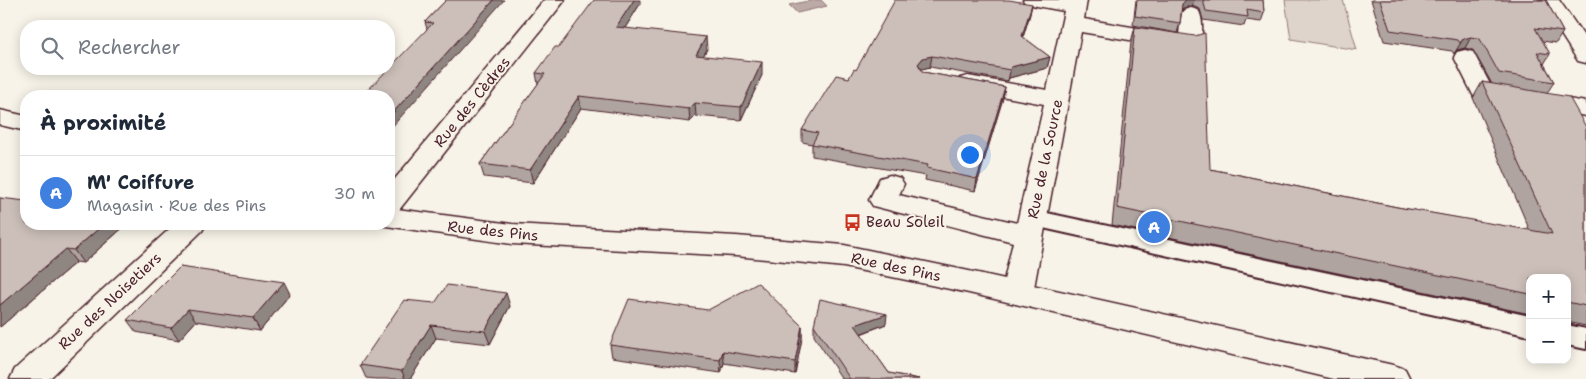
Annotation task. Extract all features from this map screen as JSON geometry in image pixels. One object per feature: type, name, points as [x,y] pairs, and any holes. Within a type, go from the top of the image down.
[{"type":"street","name":"Rue des Cèdres","points":[[395,197],[555,0]]},
{"type":"street","points":[[1033,0],[1190,43],[1191,14]]},
{"type":"street","points":[[1546,1],[1586,56]]},
{"type":"street","name":"Rue de la Source","points":[[1017,293],[1075,10]]},
{"type":"street","points":[[1465,57],[1482,92],[1586,109]]},
{"type":"street","points":[[948,79],[1058,99]]},
{"type":"street","points":[[0,117],[20,122]]},
{"type":"street","points":[[890,184],[883,200],[1031,227]]},
{"type":"street","name":"Rue des Pins","points":[[395,219],[512,234],[736,246],[844,256],[1017,293],[1393,379]]},
{"type":"street","name":"Rue des Noisetiers","points":[[28,379],[186,230]]},
{"type":"lane","points":[[1031,227],[1526,325]]},
{"type":"lane","points":[[1571,335],[1586,339]]},
{"type":"shaded area","points":[[821,0],[827,6],[797,13],[789,5]]},
{"type":"shaded area","points":[[1285,0],[1343,0],[1357,50],[1291,39]]},
{"type":"building","points":[[446,0],[494,0],[395,110],[395,90],[368,90],[382,75],[395,75],[395,62],[433,23],[425,22]]},
{"type":"building","points":[[594,0],[634,0],[616,27],[706,37],[696,55],[762,62],[741,107],[695,103],[689,109],[579,96],[530,170],[480,164],[545,74],[536,73],[555,47],[559,47]]},
{"type":"building","points":[[895,0],[1009,0],[1032,4],[1022,36],[1050,57],[1011,67],[1010,70],[932,56],[923,58],[918,64],[923,72],[1005,87],[977,179],[927,168],[928,165],[812,144],[818,133],[802,130],[836,75],[849,78],[854,69],[856,70]]},
{"type":"building","points":[[1137,0],[1186,0],[1182,4],[1180,23],[1135,16]]},
{"type":"building","points":[[1203,0],[1263,0],[1264,13],[1247,10],[1248,17],[1206,11]]},
{"type":"building","points":[[1380,0],[1546,0],[1563,32],[1535,28],[1550,54],[1537,52],[1554,82],[1499,73],[1480,39],[1471,37],[1463,39],[1460,43],[1458,40],[1390,30]]},
{"type":"building","points":[[1135,27],[1195,36],[1205,33],[1210,169],[1397,207],[1552,234],[1482,82],[1569,97],[1586,127],[1586,306],[1571,303],[1571,274],[1526,274],[1526,293],[1117,208]]},
{"type":"building","points":[[0,198],[20,200],[20,230],[97,230],[74,250],[66,249],[0,305]]},
{"type":"building","points":[[180,267],[284,282],[253,318],[188,309],[171,328],[127,320]]},
{"type":"building","points":[[758,283],[802,326],[795,362],[723,351],[720,360],[610,345],[629,299],[708,310]]},
{"type":"building","points":[[447,285],[506,293],[485,331],[431,325],[402,371],[360,365],[404,300],[435,303]]},
{"type":"building","points":[[820,299],[887,314],[855,325],[889,373],[919,379],[850,379],[814,325]]},
{"type":"place","name":"Beau Soleil","points":[[852,222]]},
{"type":"place","name":"M' Coiffure","points":[[1154,227]]}]
